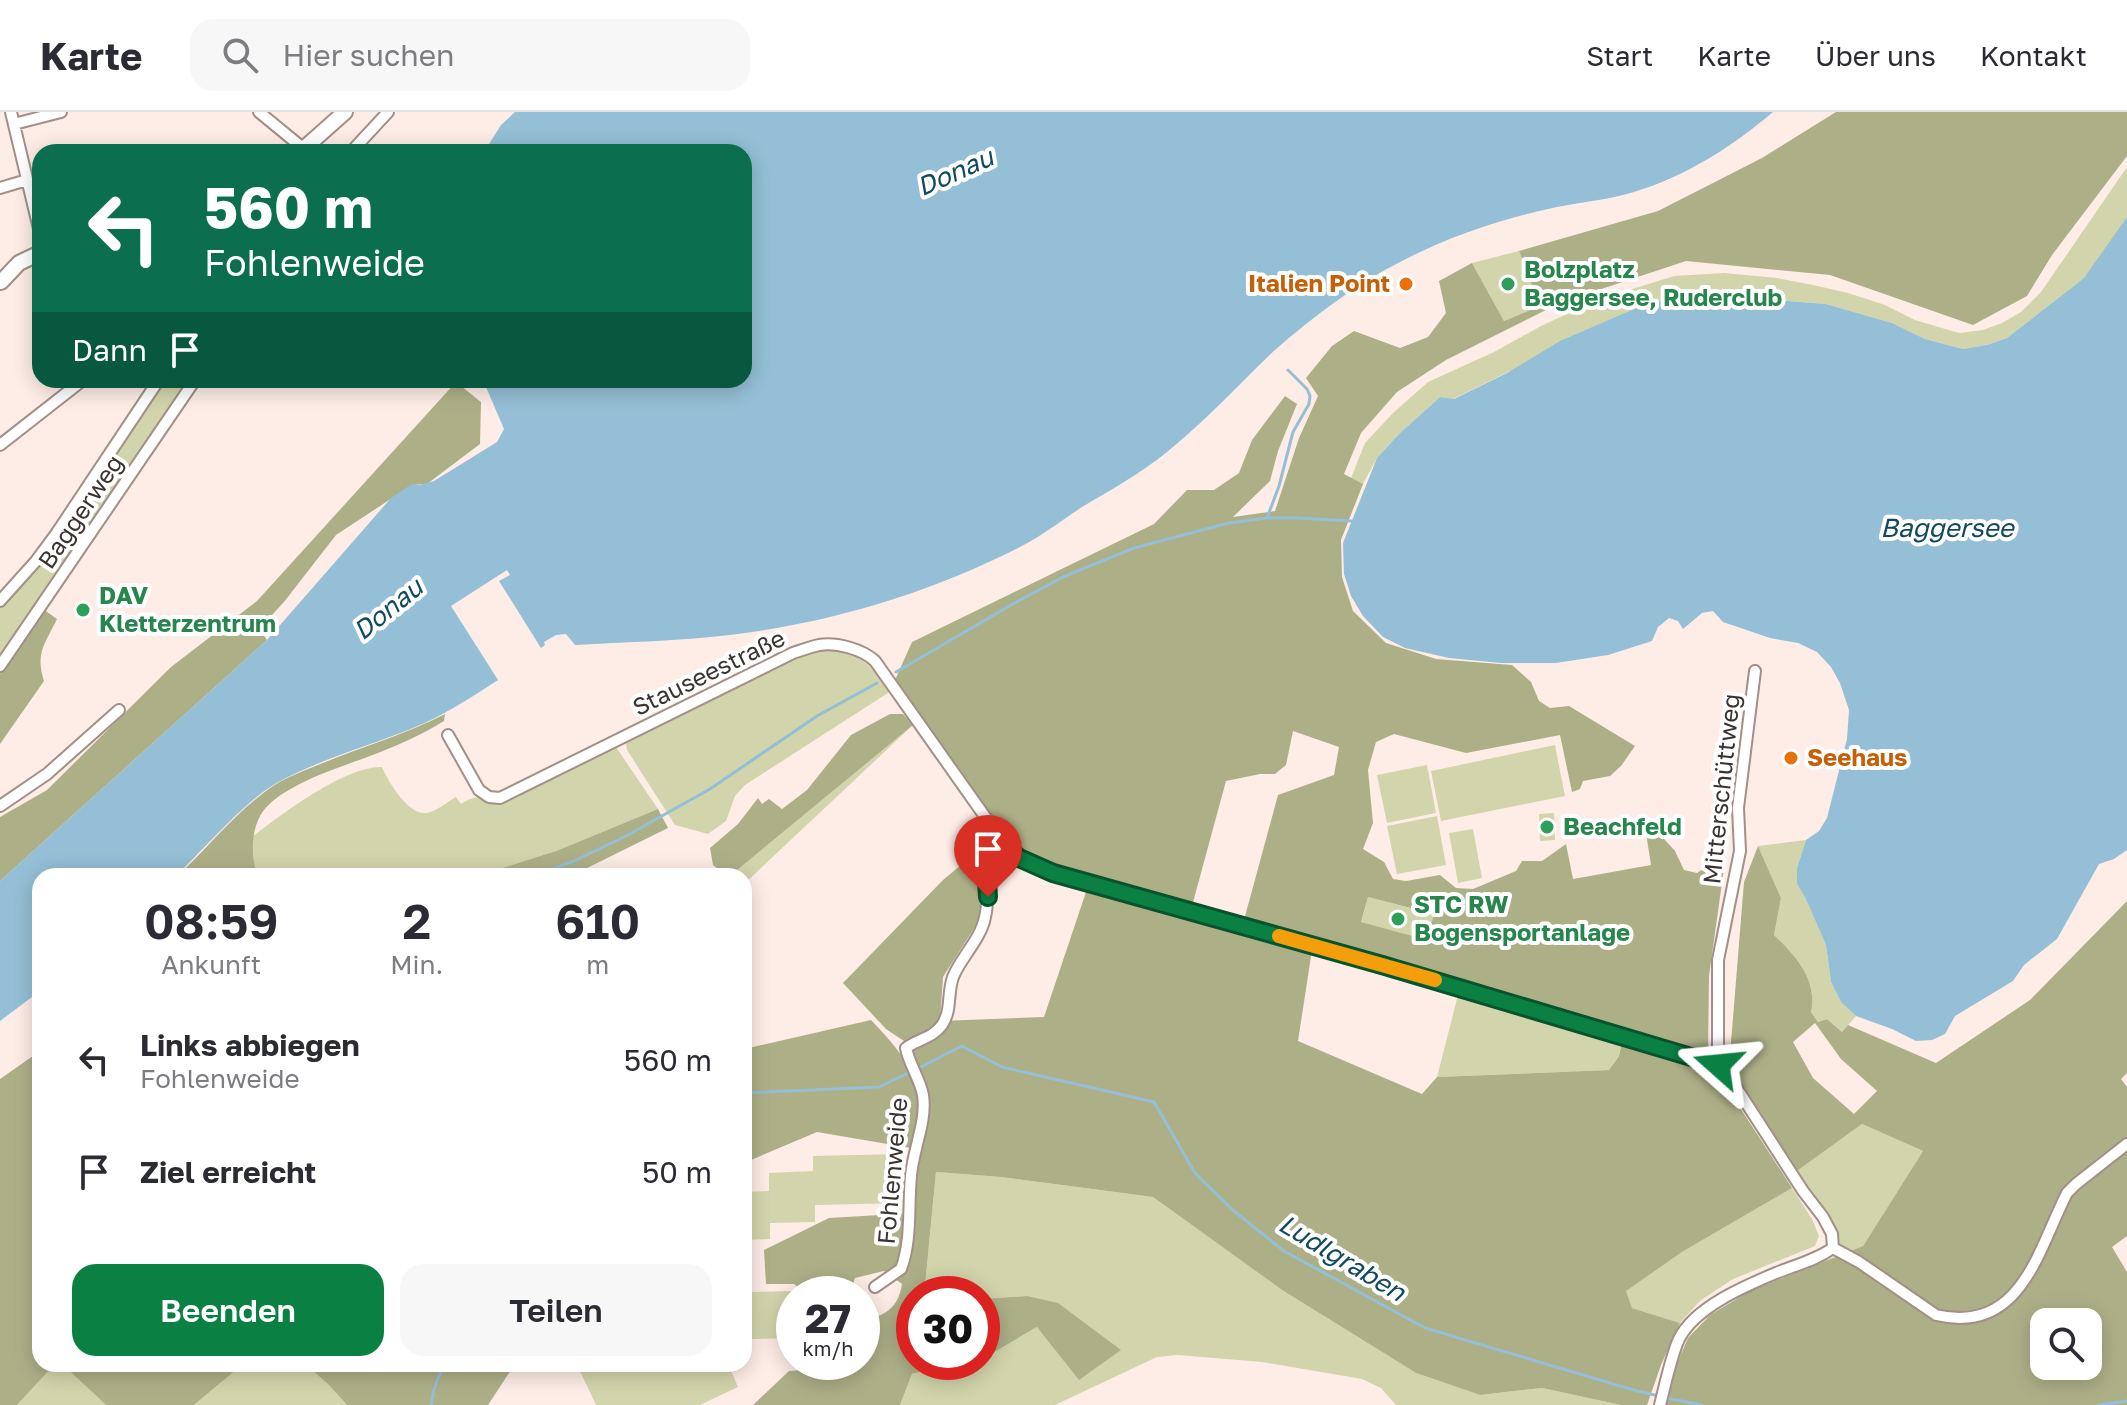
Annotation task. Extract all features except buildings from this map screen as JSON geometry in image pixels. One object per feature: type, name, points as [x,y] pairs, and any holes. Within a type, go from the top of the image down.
[{"type":"street","points":[[32,200],[12,118],[61,112]]},
{"type":"street","points":[[259,112],[294,144]]},
{"type":"street","points":[[310,144],[345,112]]},
{"type":"street","points":[[358,144],[388,112]]},
{"type":"street","points":[[0,188],[27,180]]},
{"type":"street","points":[[0,282],[19,263],[32,257]]},
{"type":"street","points":[[0,445],[73,388]]},
{"type":"street","points":[[0,601],[56,534],[153,388]]},
{"type":"street","name":"Baggerweg","points":[[0,666],[190,388]]},
{"type":"street","name":"Stauseestraße","points":[[448,735],[479,790],[489,797],[500,798],[793,653],[822,644],[847,647],[875,661],[1005,845],[1019,858],[1053,873],[1382,965],[1718,1065]]},
{"type":"street","name":"Mitterschüttweg","points":[[1718,1065],[1718,960],[1740,851],[1738,808],[1755,671]]},
{"type":"street","points":[[0,806],[47,774],[119,710]]},
{"type":"street","name":"Fohlenweide","points":[[880,1284],[901,1269],[903,1264],[911,1175],[923,1119],[923,1096],[906,1048],[935,1034],[943,1024],[949,1009],[954,976],[985,921],[988,859],[995,850],[1005,845]]},
{"type":"street","points":[[1718,1065],[1823,1217],[1832,1234],[1833,1248]]},
{"type":"street","points":[[1833,1248],[1859,1262],[1936,1315],[1966,1318],[1984,1314],[2008,1298],[2030,1275],[2067,1193],[2127,1144]]},
{"type":"street","points":[[1660,1405],[1680,1338],[1692,1322],[1709,1307],[1744,1287],[1822,1256],[1833,1248]]},
{"type":"green space","points":[[1836,112],[2127,112],[2127,156],[2052,255],[2027,296],[1973,325],[1830,275],[1686,261],[1562,302],[1446,360],[1397,392],[1361,433],[1344,474],[1363,484],[1341,540],[1342,577],[1353,611],[1386,643],[1436,659],[1512,665],[1531,682],[1539,701],[1550,708],[1569,706],[1635,746],[1610,776],[1583,781],[1580,789],[1572,792],[1560,735],[1466,753],[1394,734],[1376,742],[1368,770],[1373,823],[1363,849],[1384,862],[1393,879],[1406,881],[1440,875],[1456,888],[1473,889],[1516,871],[1522,861],[1542,861],[1566,844],[1573,879],[1651,865],[1647,820],[1675,851],[1684,870],[1697,873],[1726,854],[1709,976],[1708,1058],[1244,920],[1278,795],[1334,775],[1339,747],[1293,731],[1286,765],[1275,774],[1226,781],[1192,906],[1057,868],[1025,855],[1007,839],[895,680],[912,642],[1154,524],[1187,490],[1214,490],[1239,473],[1252,440],[1285,396],[1297,404],[1270,481],[1233,517],[1275,511],[1299,438],[1318,396],[1306,378],[1332,346],[1354,331],[1400,348],[1428,337],[1446,313],[1439,281],[1472,263],[1504,321],[1540,306],[1519,251],[1658,211],[1762,158]],"holes":[[[1368,897],[1434,914],[1427,940],[1361,922]]]},
{"type":"green space","points":[[2127,167],[2127,217],[2106,250],[2084,278],[2007,338],[1963,349],[1925,339],[1892,323],[1826,304],[1734,297],[1653,301],[1453,399],[1440,397],[1377,458],[1363,484],[1351,478],[1365,443],[1428,382],[1597,300],[1674,276],[1724,273],[1813,285],[1885,305],[1915,320],[1959,333],[1983,330],[2002,323],[2021,312],[2041,292]]},
{"type":"green space","name":"Bolzplatz Baggersee, Ruderclub","points":[[1519,251],[1540,306],[1504,321],[1472,263]]},
{"type":"green space","points":[[158,388],[183,388],[0,655],[0,606],[40,564]]},
{"type":"green space","points":[[451,388],[464,388],[481,402],[480,444],[427,484],[412,485],[336,535],[259,629],[267,640],[0,881],[0,817],[47,790],[171,667],[257,601]]},
{"type":"green space","points":[[43,609],[57,619],[41,656],[44,681],[0,744],[0,674]]},
{"type":"green space","points":[[826,650],[848,654],[864,662],[891,691],[745,785],[735,796],[726,821],[708,834],[675,825],[627,750],[629,738],[787,661],[809,652]]},
{"type":"green space","points":[[445,714],[444,721],[420,734],[313,778],[269,805],[260,816],[253,838],[256,868],[186,868],[236,817],[278,783]]},
{"type":"green space","points":[[890,714],[903,714],[913,725],[740,868],[717,868],[713,865],[710,848],[738,824],[758,798],[762,804],[769,799],[782,809],[807,790],[851,735]]},
{"type":"green space","points":[[913,725],[752,876],[752,868],[740,868]]},
{"type":"green space","points":[[1555,745],[1565,796],[1441,821],[1431,771]]},
{"type":"green space","points":[[616,747],[658,809],[556,851],[502,868],[255,868],[252,837],[314,793],[350,774],[382,767],[406,803],[412,809],[426,813],[456,797],[461,804],[481,797],[503,800]]},
{"type":"green space","points":[[1427,765],[1436,813],[1387,823],[1377,775]]},
{"type":"green space","points":[[658,809],[668,828],[586,868],[502,868],[556,851]]},
{"type":"green space","name":"Beachfeld","points":[[1554,813],[1555,840],[1540,841],[1539,814]]},
{"type":"green space","points":[[1437,816],[1446,865],[1397,874],[1387,826]]},
{"type":"green space","points":[[1473,829],[1482,878],[1458,883],[1449,833]]},
{"type":"green space","points":[[1806,840],[1797,868],[1797,884],[1826,945],[1831,982],[1841,1002],[1856,1016],[1842,1032],[1827,1019],[1818,1022],[1811,1012],[1811,989],[1803,969],[1774,935],[1781,898],[1758,846]]},
{"type":"green space","points":[[1758,846],[1781,898],[1774,935],[1803,969],[1811,989],[1811,1012],[1818,1022],[1827,1019],[1842,1032],[1848,1025],[1936,1063],[2030,1000],[2127,901],[2127,1073],[2121,1079],[2127,1087],[2127,1236],[2112,1247],[2127,1272],[2127,1405],[1665,1405],[1688,1338],[1710,1315],[1750,1291],[1863,1246],[1923,1151],[1862,1124],[1797,1171],[1729,1067],[1744,882]],"holes":[[[1815,1023],[1841,1059],[1877,1091],[1854,1114],[1813,1078],[1793,1042]]]},
{"type":"green space","points":[[978,851],[983,865],[980,919],[943,977],[940,1021],[1044,1017],[1088,886],[1312,950],[1298,1041],[1422,1094],[1437,1077],[1609,1070],[1619,1056],[1623,1038],[1715,1069],[1792,1188],[1682,1252],[1626,1291],[1632,1308],[1680,1323],[1647,1405],[1621,1405],[1542,1388],[1480,1395],[1416,1373],[1282,1290],[1153,1197],[1001,1177],[936,1172],[926,1276],[896,1276],[896,1280],[884,1271],[863,1276],[776,1276],[776,1284],[766,1284],[764,1250],[829,1218],[913,1213],[917,1157],[928,1108],[925,1084],[907,1043],[886,1029],[843,983],[943,880]]},
{"type":"green space","name":"STC RW Bogensportanlage","points":[[1368,897],[1434,914],[1428,940],[1361,923]]},
{"type":"green space","points":[[1459,991],[1623,1038],[1619,1056],[1609,1070],[1437,1077]]},
{"type":"green space","points":[[871,1020],[902,1056],[919,1088],[921,1111],[911,1148],[817,1132],[752,1160],[752,1047]]},
{"type":"green space","points":[[32,1057],[32,1372],[48,1372],[17,1405],[0,1405],[0,1079]]},
{"type":"green space","points":[[1862,1124],[1923,1151],[1863,1246],[1851,1251],[1838,1246],[1827,1215],[1797,1171]]},
{"type":"green space","points":[[900,1154],[902,1203],[815,1205],[815,1222],[770,1223],[770,1239],[752,1240],[752,1192],[769,1191],[769,1173],[813,1171],[813,1156]]},
{"type":"green space","points":[[936,1172],[1001,1177],[1153,1197],[1282,1290],[1416,1373],[1480,1395],[1542,1388],[1621,1405],[1396,1405],[1381,1388],[1362,1379],[1262,1362],[1178,1355],[1157,1357],[1055,1405],[900,1405],[910,1380],[1000,1380],[1000,1349],[1037,1327],[1027,1296],[1000,1298],[1000,1276],[926,1276]]},
{"type":"green space","points":[[1792,1188],[1819,1236],[1815,1246],[1733,1279],[1700,1301],[1680,1323],[1632,1308],[1625,1291],[1682,1252]]},
{"type":"green space","points":[[776,1291],[776,1338],[752,1339],[752,1292]]},
{"type":"green space","points":[[1027,1296],[1058,1303],[1121,1350],[1079,1380],[1037,1327],[1000,1349],[1000,1298]]},
{"type":"green space","points":[[896,1302],[896,1380],[910,1380],[900,1405],[753,1405],[779,1380],[880,1380],[880,1315]]},
{"type":"green space","points":[[48,1372],[71,1372],[106,1405],[17,1405]]},
{"type":"green space","points":[[71,1372],[233,1372],[194,1405],[106,1405]]},
{"type":"green space","points":[[233,1372],[314,1372],[347,1405],[194,1405]]},
{"type":"green space","points":[[314,1372],[510,1372],[488,1405],[347,1405]]},
{"type":"green space","points":[[580,1372],[731,1372],[738,1387],[700,1405],[596,1405]]},
{"type":"water","name":"Donau","points":[[515,112],[1773,112],[1708,159],[1672,178],[1623,195],[1529,213],[1492,224],[1437,244],[1385,270],[1336,301],[1290,337],[1195,428],[1147,467],[1028,543],[915,592],[842,614],[767,630],[692,639],[575,645],[566,634],[556,635],[544,642],[541,648],[499,581],[510,575],[507,570],[451,606],[498,680],[424,723],[326,760],[275,784],[237,814],[184,868],[32,868],[32,997],[0,1021],[0,881],[267,640],[391,498],[412,484],[434,481],[497,442],[504,429],[486,388],[752,388],[752,144],[489,144],[501,125]]},
{"type":"water","name":"Baggersee","points":[[2127,217],[2127,850],[2099,864],[2057,939],[2024,965],[2013,981],[1955,1016],[1945,1034],[1932,1040],[1916,1041],[1856,1016],[1841,1002],[1831,982],[1826,945],[1797,884],[1797,868],[1806,840],[1819,831],[1827,818],[1847,739],[1849,710],[1840,683],[1817,652],[1798,643],[1770,638],[1723,622],[1713,611],[1702,613],[1683,629],[1678,621],[1669,618],[1658,627],[1652,641],[1608,655],[1556,663],[1501,663],[1449,658],[1405,648],[1383,637],[1363,616],[1351,596],[1344,574],[1343,543],[1377,458],[1440,397],[1454,399],[1507,373],[1560,341],[1653,301],[1734,297],[1826,304],[1892,323],[1925,339],[1963,349],[1987,345],[2007,338],[2084,278]]},
{"type":"waterway","points":[[1267,518],[1293,432],[1309,404],[1307,389],[1288,370]]},
{"type":"waterway","points":[[896,672],[1063,577],[1134,548],[1229,523],[1267,518],[1351,521]]},
{"type":"waterway","points":[[555,868],[626,836],[710,789],[817,716],[877,683]]},
{"type":"waterway","name":"Ludlgraben","points":[[917,1069],[962,1046],[1002,1067],[1154,1102],[1195,1173],[1234,1211],[1284,1251],[1425,1328],[1659,1396]]},
{"type":"waterway","name":"Ludlgraben","points":[[752,1093],[879,1087],[910,1072]]},
{"type":"waterway","name":"Ludlgraben","points":[[431,1405],[441,1372]]},
{"type":"waterway","name":"Ludlgraben","points":[[1666,1398],[1702,1405]]},
{"type":"waterway","name":"Ludlgraben","points":[[2098,1405],[2127,1401]]},
{"type":"slow traffic","points":[[1279,936],[1435,980]]},
{"type":"place","name":"Italien Point","points":[[1406,284]]},
{"type":"place","name":"Bolzplatz Baggersee, Ruderclub","points":[[1508,284]]},
{"type":"place","name":"DAV Kletterzentrum","points":[[83,610]]},
{"type":"place","name":"Seehaus","points":[[1791,758]]},
{"type":"place","name":"Beachfeld","points":[[1547,827]]},
{"type":"place","name":"STC RW Bogensportanlage","points":[[1398,919]]},
{"type":"route","points":[[988,897],[988,859],[995,850],[1005,845],[1019,858],[1053,873],[1382,965],[1718,1065]]}]
